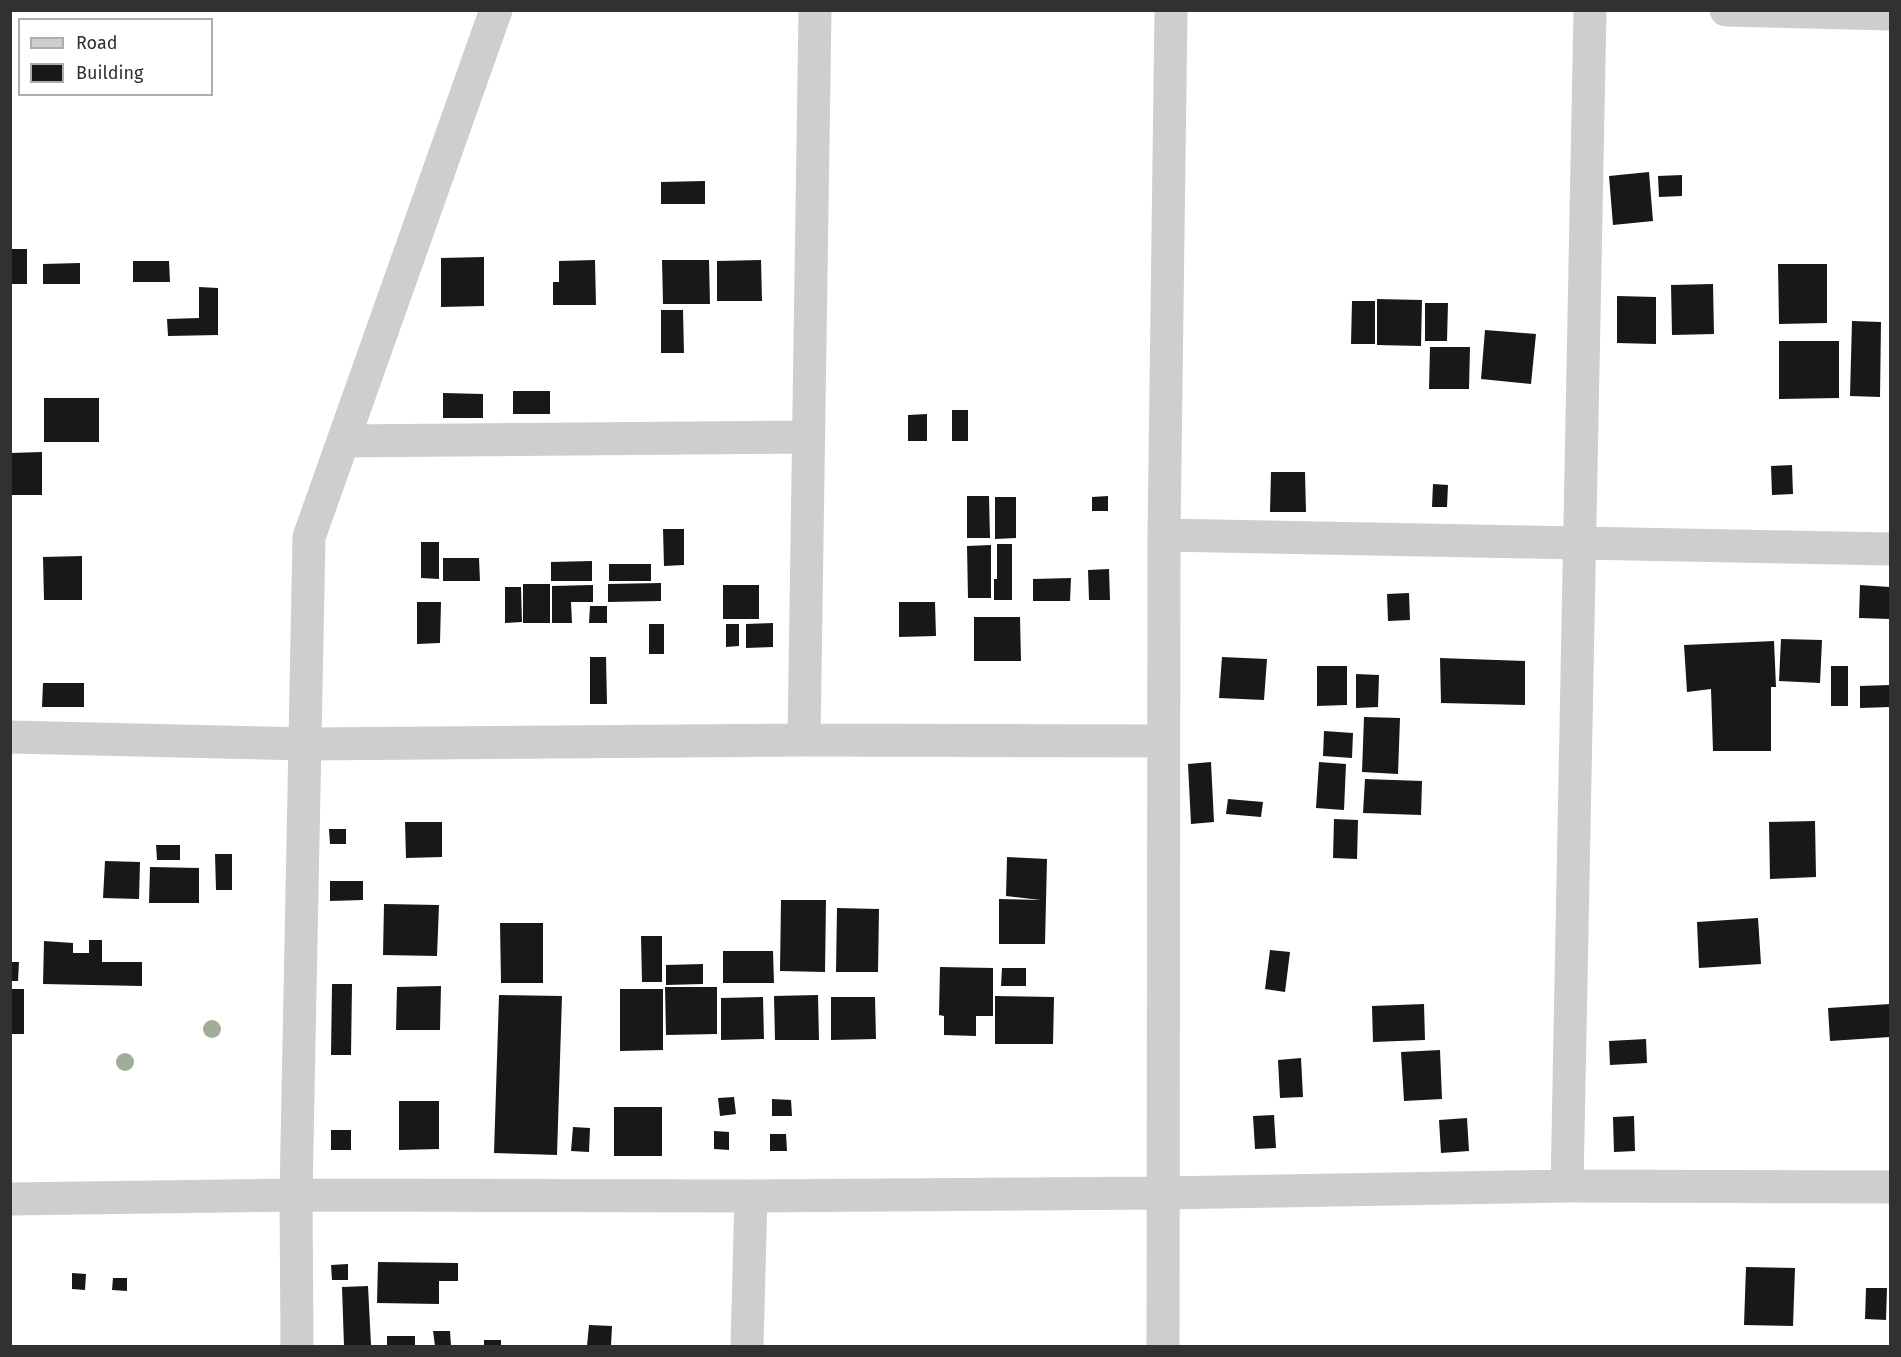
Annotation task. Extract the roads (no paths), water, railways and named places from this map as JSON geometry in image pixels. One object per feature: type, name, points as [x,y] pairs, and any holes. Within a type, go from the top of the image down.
[{"type":"street","points":[[297,1347],[296,1195],[309,537],[496,10]]},
{"type":"street","points":[[804,740],[814,10]]},
{"type":"street","points":[[1163,1347],[1164,534],[1171,10]]},
{"type":"street","points":[[1567,1186],[1590,10]]},
{"type":"street","points":[[1726,10],[1890,14]]},
{"type":"street","points":[[344,441],[808,437]]},
{"type":"street","points":[[1164,534],[1890,549]]},
{"type":"street","points":[[10,737],[306,744],[804,740],[1163,741]]},
{"type":"street","points":[[10,1198],[1163,1193],[1567,1186],[1890,1187]]},
{"type":"street","points":[[747,1347],[751,1196]]}]
